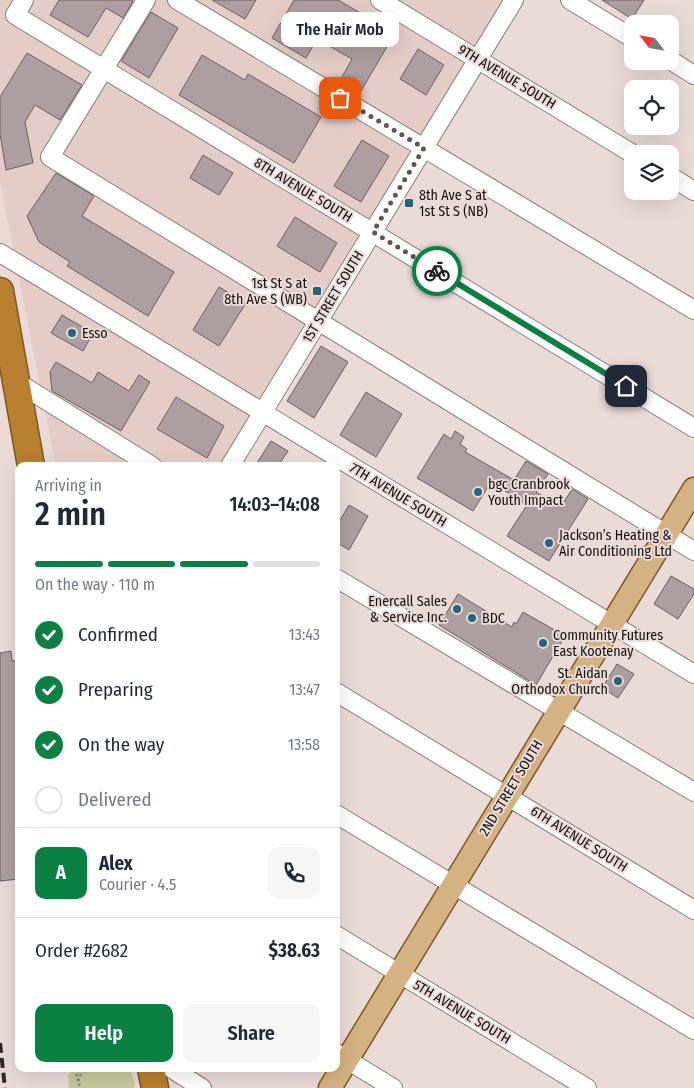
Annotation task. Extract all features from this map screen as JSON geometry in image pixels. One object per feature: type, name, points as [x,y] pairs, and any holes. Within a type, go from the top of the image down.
[{"type":"highway","points":[[0,291],[30,462]]},
{"type":"highway","points":[[152,1072],[155,1088]]},
{"type":"main road","name":"2ND STREET SOUTH","points":[[342,1056],[399,973],[694,489]]},
{"type":"main road","name":"2ND STREET SOUTH","points":[[330,1088],[336,1072]]},
{"type":"street","points":[[146,0],[50,157],[694,551]]},
{"type":"street","points":[[176,0],[694,310]]},
{"type":"street","name":"9TH AVENUE SOUTH","points":[[380,0],[624,148]]},
{"type":"street","name":"1ST STREET SOUTH","points":[[232,462],[514,0]]},
{"type":"street","points":[[570,0],[624,33]]},
{"type":"street","name":"8TH AVENUE SOUTH","points":[[20,7],[104,69],[694,428]]},
{"type":"street","points":[[679,66],[694,75]]},
{"type":"street","points":[[679,181],[694,190]]},
{"type":"street","name":"7TH AVENUE SOUTH","points":[[0,253],[694,674]]},
{"type":"street","points":[[15,381],[146,462]]},
{"type":"street","points":[[340,580],[694,792]]},
{"type":"street","name":"6TH AVENUE SOUTH","points":[[340,694],[694,910]]},
{"type":"street","points":[[340,816],[694,1030]]},
{"type":"street","name":"5TH AVENUE SOUTH","points":[[340,937],[587,1088]]},
{"type":"street","points":[[342,1056],[393,1088]]},
{"type":"street","points":[[177,1072],[202,1088]]},
{"type":"path","points":[[75,1072],[77,1083],[80,1088]]},
{"type":"path","points":[[77,1083],[82,1072]]},
{"type":"shaded area","points":[[0,0],[504,0],[223,462],[55,462],[0,182]]},
{"type":"green space","points":[[71,1072],[131,1072],[135,1083],[134,1088],[69,1088],[68,1075]]},
{"type":"building","points":[[59,0],[133,1],[123,18],[106,8],[88,37],[50,15]]},
{"type":"building","points":[[212,0],[256,0],[245,19]]},
{"type":"building","points":[[294,0],[338,0],[395,33],[358,96],[338,84],[352,59],[317,39],[306,58],[272,38]]},
{"type":"building","points":[[602,0],[644,0],[635,15],[626,15]]},
{"type":"building","points":[[151,12],[178,28],[149,78],[121,61]]},
{"type":"building","points":[[418,49],[444,65],[426,95],[400,79]]},
{"type":"building","points":[[27,53],[82,85],[60,120],[35,105],[25,122],[33,163],[6,170],[0,134],[0,97]]},
{"type":"building","points":[[202,55],[245,80],[248,74],[321,117],[294,163],[179,95]]},
{"type":"building","points":[[362,140],[389,156],[361,202],[334,186]]},
{"type":"building","points":[[203,155],[233,173],[219,195],[190,178]]},
{"type":"building","points":[[56,173],[94,196],[82,216],[174,272],[148,316],[67,266],[70,262],[39,242],[27,216]]},
{"type":"building","points":[[295,217],[337,243],[320,272],[277,246]]},
{"type":"building","points":[[219,287],[246,303],[219,346],[193,330]]},
{"type":"building","name":"Esso","points":[[62,315],[93,333],[83,351],[51,333]]},
{"type":"building","points":[[321,346],[348,362],[314,418],[287,401]]},
{"type":"building","points":[[56,362],[92,383],[98,372],[129,391],[139,375],[150,382],[121,431],[52,391],[50,372]]},
{"type":"building","points":[[366,392],[402,414],[376,457],[340,435]]},
{"type":"building","points":[[176,397],[224,426],[207,458],[157,429]]},
{"type":"building","points":[[455,431],[464,437],[460,444],[467,449],[465,452],[514,480],[526,461],[548,474],[536,492],[561,507],[572,489],[588,499],[549,561],[507,536],[527,505],[491,482],[473,511],[417,478],[444,434],[451,439]]},
{"type":"building","points":[[271,441],[288,451],[281,462],[258,462]]},
{"type":"building","points":[[349,505],[368,516],[349,550],[340,544],[340,520]]},
{"type":"building","points":[[671,576],[694,589],[694,594],[678,619],[654,604]]},
{"type":"building","points":[[458,594],[512,627],[523,612],[565,636],[536,685],[439,625]]},
{"type":"building","points":[[11,651],[12,661],[15,660],[15,879],[0,881],[0,653]]},
{"type":"building","name":"St. Aidan Orthodox Church","points":[[617,664],[634,674],[618,698],[602,688]]},
{"type":"railway","points":[[0,1043],[5,1088]]},
{"type":"way so far","points":[[340,98],[424,148],[373,232],[437,271]]},
{"type":"place","name":"The Hair Mob","points":[[340,98]]},
{"type":"place","name":"8th Ave S at 1st St S (NB)","points":[[409,203]]},
{"type":"place","name":"1st St S at 8th Ave S (WB)","points":[[317,291]]},
{"type":"place","name":"Esso","points":[[72,333]]},
{"type":"place","name":"bgc Cranbrook Youth Impact","points":[[478,492]]},
{"type":"place","name":"Jackson’s Heating & Air Conditioning Ltd","points":[[549,543]]},
{"type":"place","name":"Enercall Sales & Service Inc.","points":[[457,609]]},
{"type":"place","name":"BDC","points":[[472,618]]},
{"type":"place","name":"Community Futures East Kootenay","points":[[543,643]]},
{"type":"place","name":"St. Aidan Orthodox Church","points":[[618,681]]},
{"type":"route","points":[[437,271],[626,386]]}]
